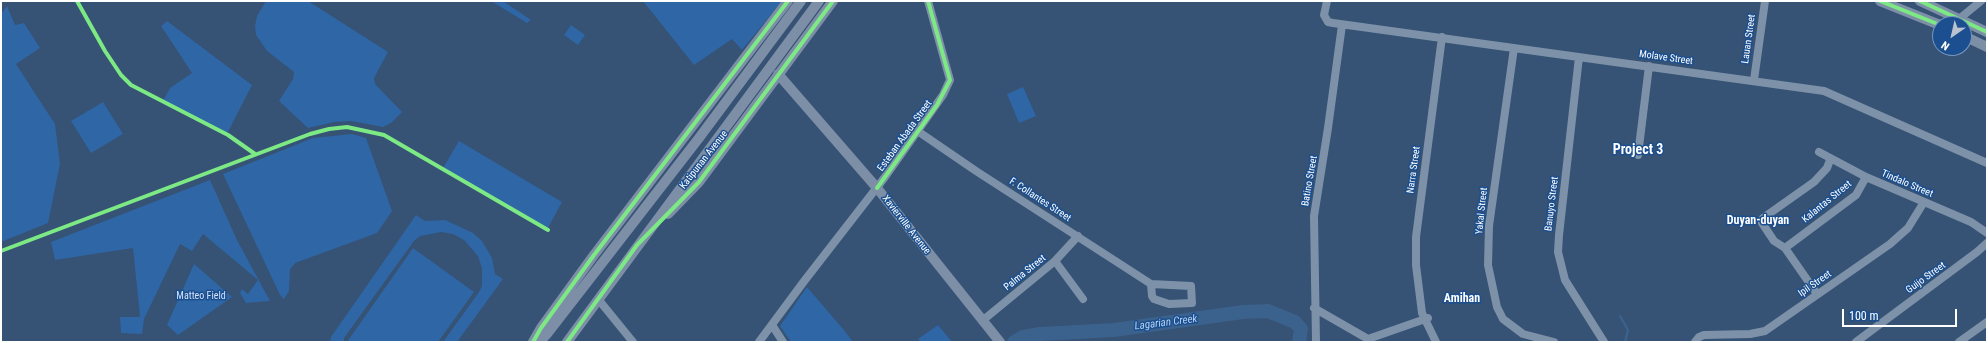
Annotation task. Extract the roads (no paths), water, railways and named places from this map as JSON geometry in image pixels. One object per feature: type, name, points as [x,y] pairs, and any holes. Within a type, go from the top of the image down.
[{"type":"main road","name":"Katipunan Avenue","points":[[539,342],[548,334],[699,138],[801,1]]},
{"type":"main road","name":"Katipunan Avenue","points":[[567,342],[637,245],[820,1]]},
{"type":"main road","name":"Katipunan Avenue","points":[[637,245],[699,182],[833,1]]},
{"type":"main road","points":[[1880,1],[1932,22]]},
{"type":"main road","points":[[1920,1],[1946,16]]},
{"type":"main road","points":[[533,342],[541,328],[594,255],[787,2]]},
{"type":"main road","points":[[1972,27],[1987,32]]},
{"type":"main road","points":[[1972,40],[1987,47]]},
{"type":"main road","name":"Xavierville Avenue","points":[[778,74],[877,188],[1000,342]]},
{"type":"street","name":"Esteban Abada Street","points":[[759,342],[919,132],[944,95],[950,80],[928,1]]},
{"type":"street","name":"Molave Street","points":[[1327,1],[1324,15],[1328,22],[1754,80],[1824,91],[1987,163]]},
{"type":"street","name":"Lauan Street","points":[[1754,80],[1765,1]]},
{"type":"street","points":[[1963,16],[1981,1]]},
{"type":"street","name":"Batino Street","points":[[1316,342],[1314,308],[1314,216],[1342,24]]},
{"type":"street","name":"Narra Street","points":[[1436,342],[1422,306],[1417,272],[1416,237],[1442,37]]},
{"type":"street","name":"Yakal Street","points":[[1514,48],[1489,226],[1488,265],[1497,307],[1503,319],[1523,334],[1554,342]]},
{"type":"street","name":"Banuyo Street","points":[[1579,57],[1558,252],[1565,280],[1604,342]]},
{"type":"street","points":[[1638,155],[1649,66]]},
{"type":"street","name":"F. Collantes Street","points":[[919,132],[1151,284]]},
{"type":"street","name":"Tindalo Street","points":[[1819,152],[1830,160],[1866,177],[1971,222],[1987,233]]},
{"type":"street","points":[[1815,296],[1784,248],[1774,242],[1762,225],[1762,220],[1814,182],[1827,168],[1830,160]]},
{"type":"street","name":"Kalantas Street","points":[[1784,248],[1856,194],[1866,177]]},
{"type":"street","name":"Ipil Street","points":[[1695,341],[1704,335],[1750,334],[1765,330],[1890,244],[1908,228],[1924,202]]},
{"type":"street","name":"Palma Street","points":[[982,321],[1055,261],[1078,236]]},
{"type":"street","name":"Guijo Street","points":[[1856,342],[1987,243]]},
{"type":"street","points":[[1055,261],[1083,299]]},
{"type":"street","points":[[1151,284],[1191,286],[1192,303],[1169,304],[1154,299],[1152,296],[1151,284]]},
{"type":"street","points":[[598,299],[633,342]]},
{"type":"street","points":[[1314,308],[1368,341],[1427,321]]},
{"type":"street","points":[[1959,342],[1987,322]]},
{"type":"street","points":[[772,325],[783,342]]},
{"type":"waterway","name":"Lagarian Creek","points":[[1014,342],[1023,337],[1040,334],[1114,330],[1243,312],[1268,311],[1295,322],[1301,329],[1299,342]]},
{"type":"waterway","points":[[1620,316],[1628,330],[1625,342]]},
{"type":"railway","points":[[1887,1],[1932,19]]},
{"type":"railway","points":[[1915,1],[1946,16]]},
{"type":"railway","points":[[1972,29],[1987,36]]},
{"type":"railway","points":[[1972,36],[1987,43]]},
{"type":"district","name":"Project 3","points":[[1638,150]]},
{"type":"district","name":"Duyan-duyan","points":[[1758,221]]},
{"type":"district","name":"Amihan","points":[[1462,299]]},
{"type":"park label","name":"Matteo Field","points":[[201,296]]}]
